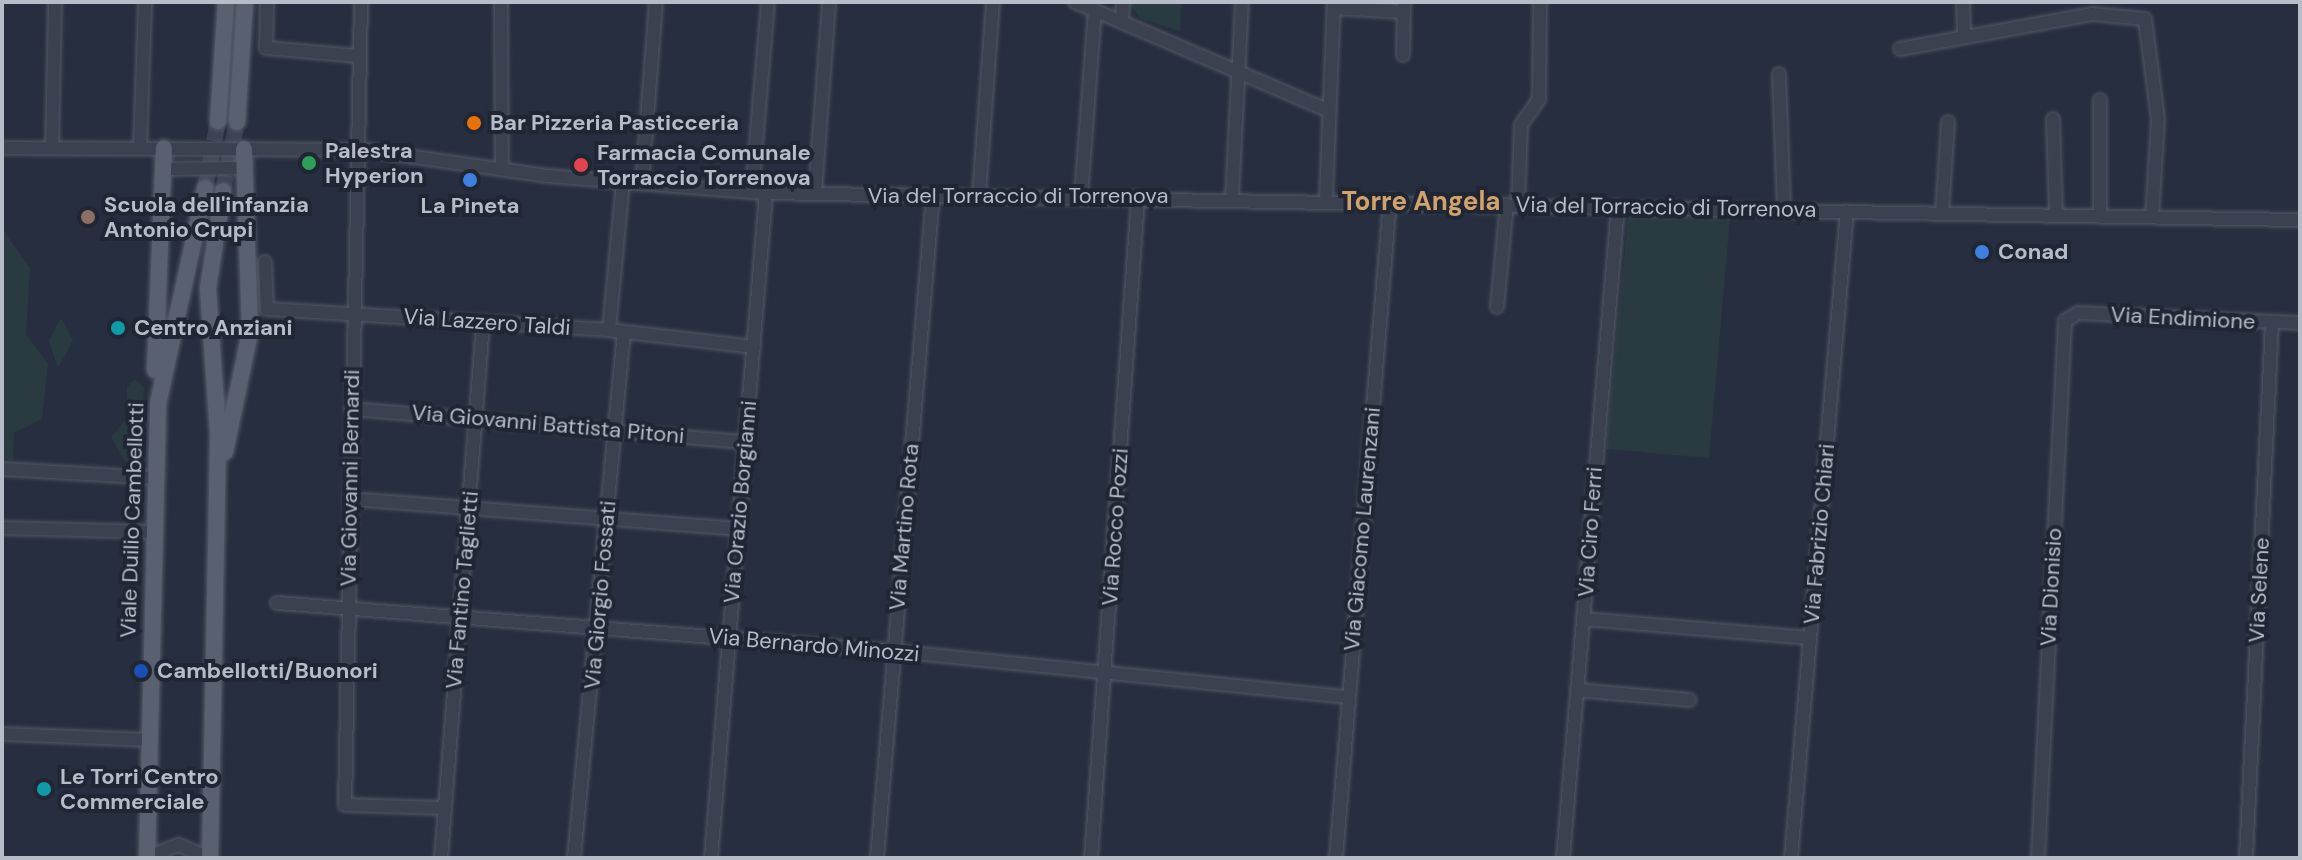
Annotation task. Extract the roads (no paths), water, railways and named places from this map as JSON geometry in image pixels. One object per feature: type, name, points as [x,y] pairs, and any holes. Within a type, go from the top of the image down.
[{"type":"main road","points":[[218,121],[226,2]]},
{"type":"main road","points":[[237,122],[245,2]]},
{"type":"main road","points":[[158,404],[164,148]]},
{"type":"main road","points":[[217,481],[250,344],[244,149]]},
{"type":"main road","name":"Viale Duilio Cambellotti","points":[[147,857],[158,404],[205,188]]},
{"type":"main road","points":[[210,858],[217,481],[208,288],[223,191]]},
{"type":"street","points":[[52,148],[55,2]]},
{"type":"street","points":[[140,148],[145,2]]},
{"type":"street","points":[[267,2],[266,48],[358,56]]},
{"type":"street","name":"Via Giovanni Bernardi","points":[[361,2],[354,150],[345,805],[443,808]]},
{"type":"street","points":[[501,2],[502,169]]},
{"type":"street","points":[[642,184],[656,2]]},
{"type":"street","name":"Via Orazio Borgianni","points":[[711,858],[754,347],[768,2]]},
{"type":"street","points":[[815,194],[829,2]]},
{"type":"street","points":[[979,196],[993,2]]},
{"type":"street","points":[[1075,2],[1239,69],[1329,111]]},
{"type":"street","points":[[1122,21],[1123,2]]},
{"type":"street","points":[[1232,198],[1242,2]]},
{"type":"street","points":[[1497,307],[1521,125],[1538,105],[1540,2]]},
{"type":"street","points":[[1963,2],[1964,37]]},
{"type":"street","points":[[1326,199],[1334,5],[1404,7],[1403,55]]},
{"type":"street","points":[[1900,49],[2091,8],[2145,19],[2158,119],[2152,216]]},
{"type":"street","points":[[1081,196],[1095,11]]},
{"type":"street","points":[[1779,74],[1784,209]]},
{"type":"street","points":[[2100,100],[2100,217]]},
{"type":"street","points":[[2053,119],[2056,216]]},
{"type":"street","points":[[1942,213],[1948,122]]},
{"type":"street","points":[[2,148],[354,150]]},
{"type":"street","name":"Via del Torraccio di Torrenova","points":[[354,150],[416,155],[553,177],[759,192],[1390,200],[2300,220]]},
{"type":"street","points":[[164,169],[244,168]]},
{"type":"street","points":[[609,330],[623,182]]},
{"type":"street","name":"Via Martino Rota","points":[[877,858],[933,195]]},
{"type":"street","name":"Via Rocco Pozzi","points":[[1091,858],[1138,197]]},
{"type":"street","name":"Via Giacomo Laurenzani","points":[[1336,858],[1390,200]]},
{"type":"street","name":"Via Ciro Ferri","points":[[1563,858],[1618,206]]},
{"type":"street","name":"Via Fabrizio Chiari","points":[[1791,858],[1847,211]]},
{"type":"street","name":"Via Lazzero Taldi","points":[[265,262],[267,309],[352,311],[609,330],[754,347]]},
{"type":"street","name":"Via Endimione","points":[[2068,318],[2300,323]]},
{"type":"street","name":"Via Dionisio","points":[[2038,858],[2068,318]]},
{"type":"street","name":"Via Selene","points":[[2246,858],[2272,322]]},
{"type":"street","name":"Via Fantino Taglietti","points":[[441,858],[483,323]]},
{"type":"street","name":"Via Giorgio Fossati","points":[[574,858],[624,332]]},
{"type":"street","name":"Via Giovanni Battista Pitoni","points":[[351,409],[744,442]]},
{"type":"street","points":[[2,469],[155,478]]},
{"type":"street","points":[[350,499],[737,529]]},
{"type":"street","points":[[2,528],[153,532]]},
{"type":"street","name":"Via Bernardo Minozzi","points":[[277,603],[893,651],[1349,697]]},
{"type":"street","points":[[1583,619],[1810,638]]},
{"type":"street","points":[[1577,690],[1690,700]]},
{"type":"street","points":[[2,734],[148,740]]},
{"type":"street","points":[[147,857],[179,845],[210,858]]},
{"type":"tunnel","points":[[205,188],[218,121]]},
{"type":"tunnel","points":[[223,191],[237,122]]},
{"type":"place","name":"Bar Pizzeria Pasticceria","points":[[474,123]]},
{"type":"place","name":"Palestra Hyperion","points":[[309,163]]},
{"type":"place","name":"Farmacia Comunale Torraccio Torrenova","points":[[581,165]]},
{"type":"place","name":"La Pineta","points":[[470,180]]},
{"type":"place","name":"Scuola dell'infanzia Antonio Crupi","points":[[88,217]]},
{"type":"place","name":"Conad","points":[[1982,252]]},
{"type":"place","name":"Centro Anziani","points":[[118,328]]},
{"type":"place","name":"Cambellotti/Buonori","points":[[141,671]]},
{"type":"place","name":"Le Torri Centro Commerciale","points":[[44,789]]},
{"type":"district","name":"Torre Angela","points":[[1421,202]]}]
